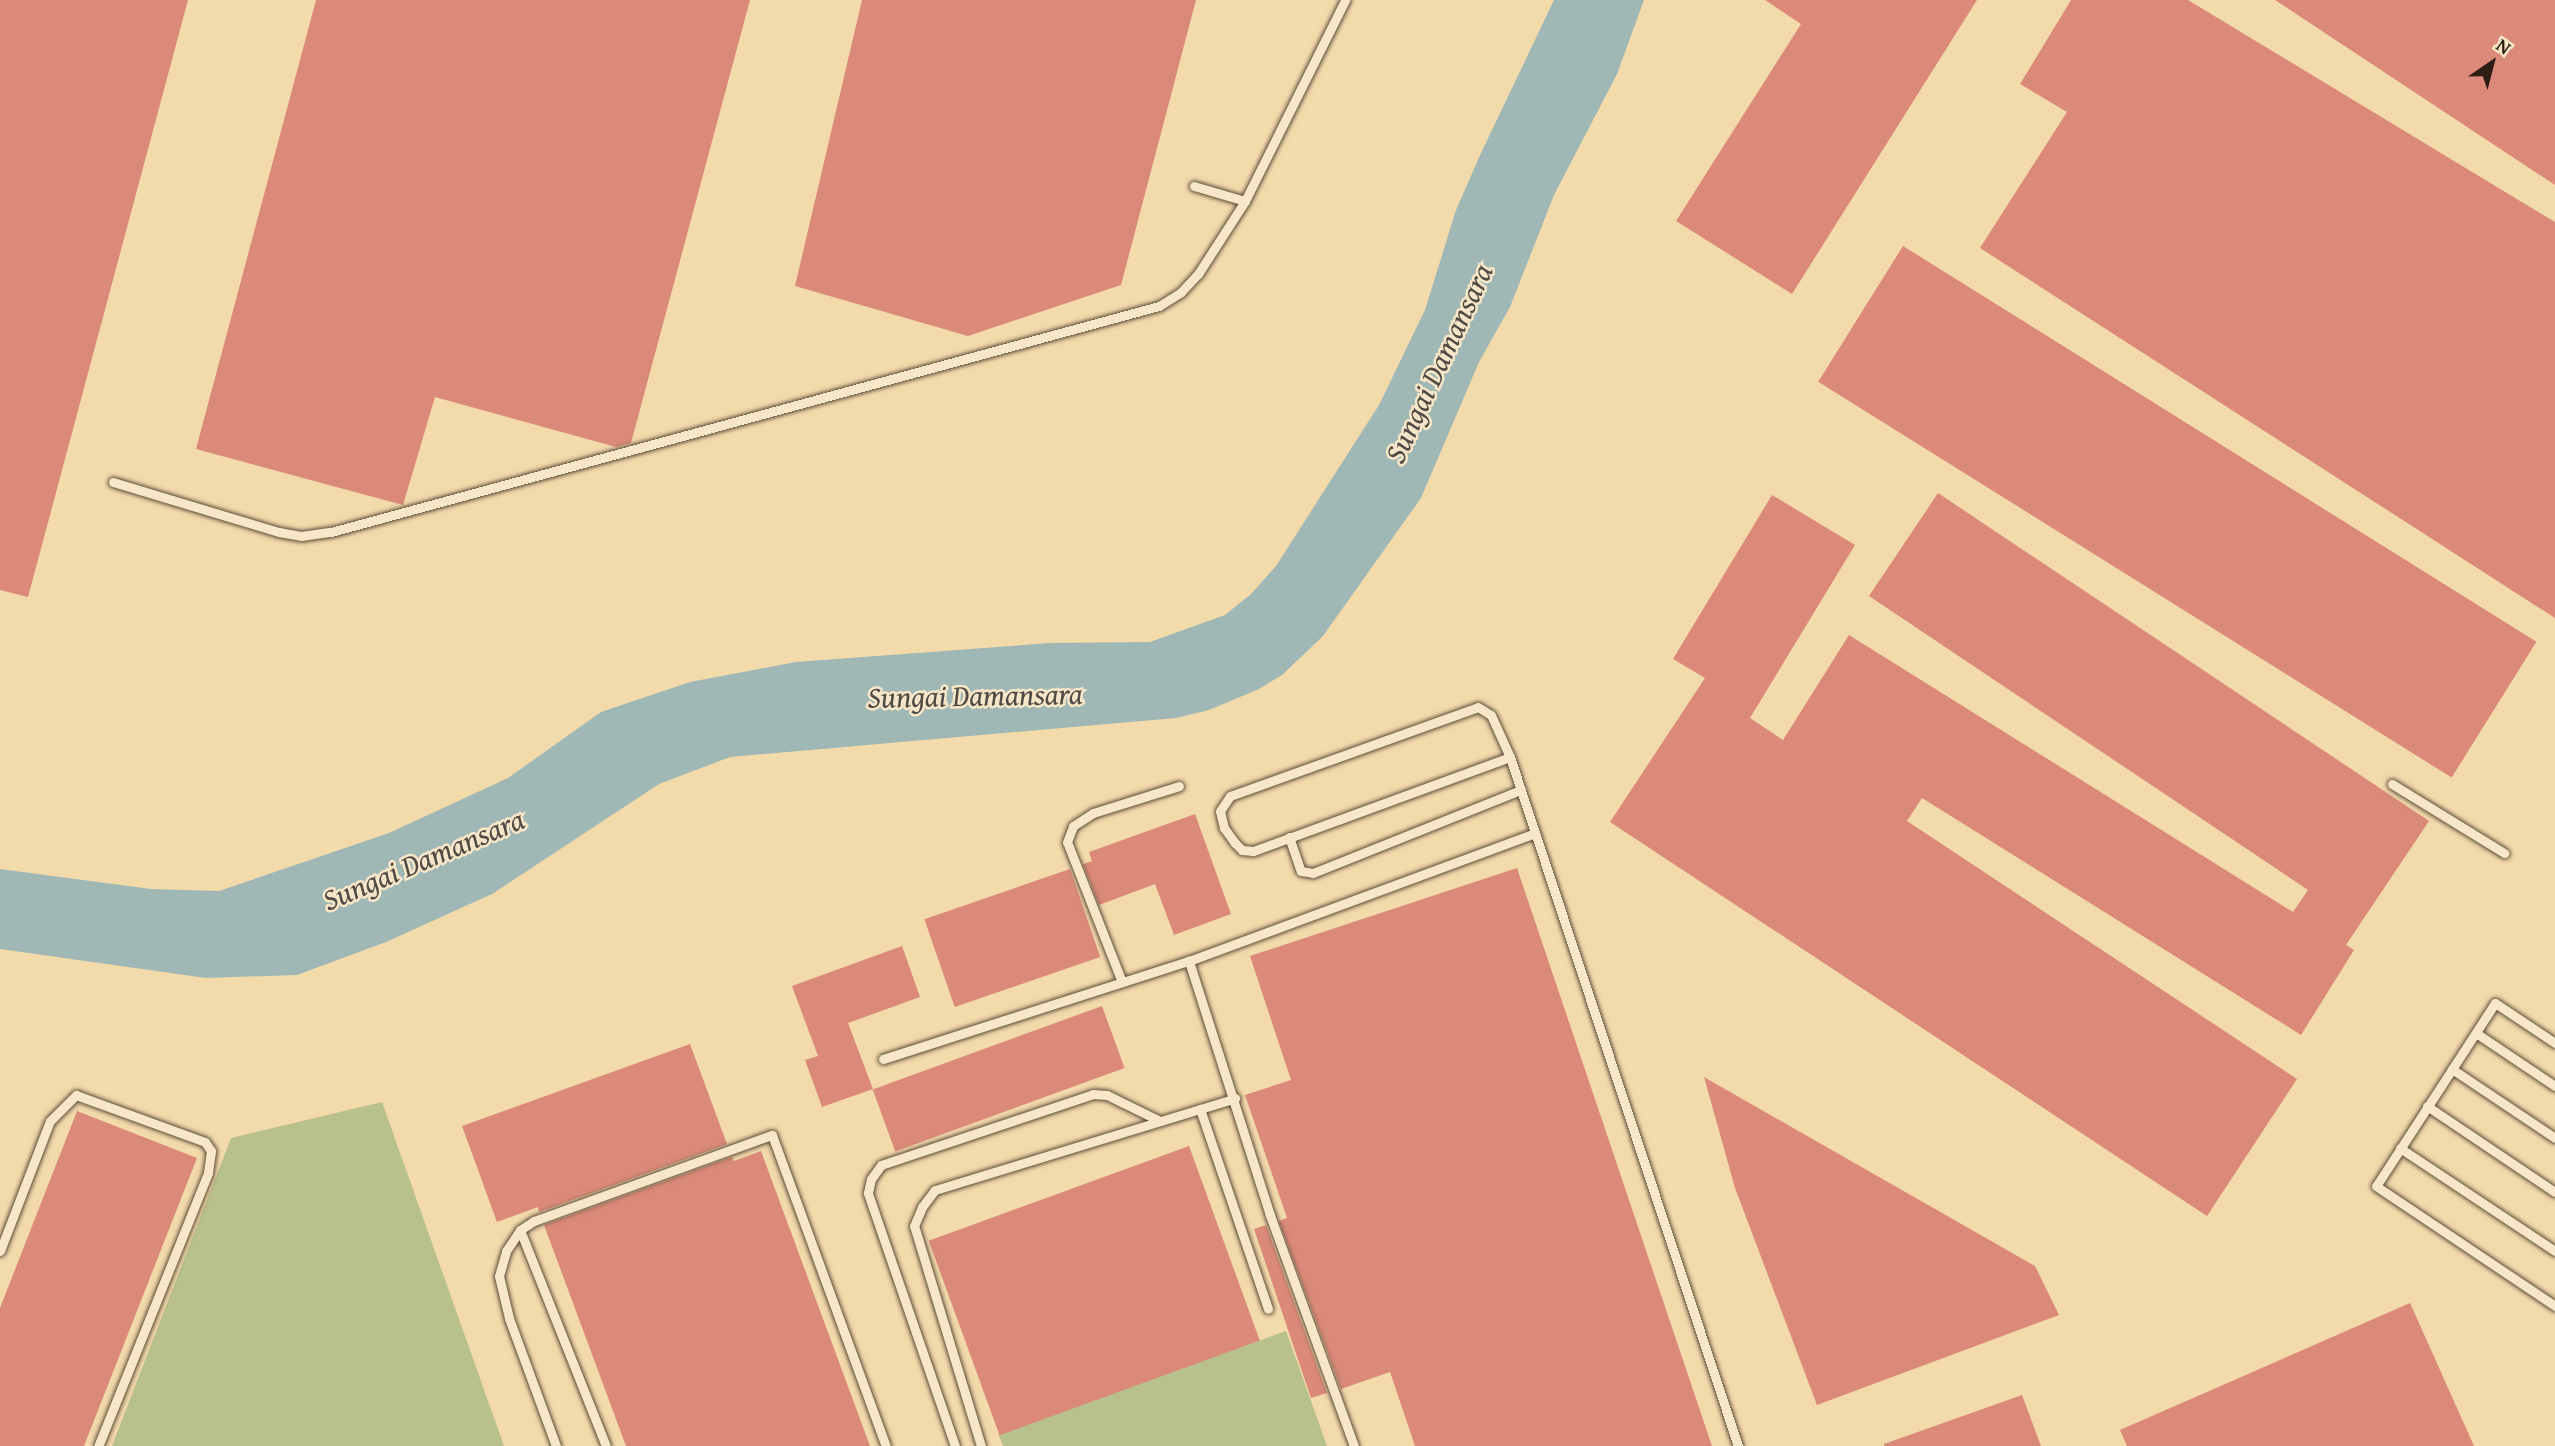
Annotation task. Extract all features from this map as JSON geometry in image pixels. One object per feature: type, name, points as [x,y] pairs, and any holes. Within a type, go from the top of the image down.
[{"type":"lane","points":[[113,482],[279,532],[301,536],[331,532],[1159,306],[1181,292],[1198,274],[1245,201],[1345,0]]},
{"type":"lane","points":[[1194,186],[1245,201]]},
{"type":"lane","points":[[1510,757],[1289,837],[1242,850],[1224,828],[1224,800],[1478,707],[1491,715],[1510,757],[1738,1446]]},
{"type":"lane","points":[[2392,784],[2504,853]]},
{"type":"lane","points":[[1122,982],[1067,842],[1073,826],[1093,813],[1179,786]]},
{"type":"lane","points":[[1289,837],[1301,871],[1314,873],[1521,790]]},
{"type":"lane","points":[[883,1059],[1189,961],[1535,833]]},
{"type":"lane","points":[[1189,961],[1235,1098],[1270,1215],[1354,1446]]},
{"type":"lane","points":[[2555,1043],[2495,1003],[2376,1186],[2555,1306]]},
{"type":"lane","points":[[2476,1033],[2555,1086]]},
{"type":"lane","points":[[2452,1069],[2555,1138]]},
{"type":"lane","points":[[955,1446],[868,1193],[870,1179],[881,1165],[1093,1094],[1107,1095],[1160,1121]]},
{"type":"lane","points":[[0,1251],[4,1231],[50,1121],[76,1095],[205,1142],[211,1151],[203,1186],[98,1446]]},
{"type":"lane","points":[[981,1446],[914,1226],[922,1207],[935,1190],[1235,1098]]},
{"type":"lane","points":[[2427,1106],[2555,1192]]},
{"type":"lane","points":[[1200,1109],[1268,1309]]},
{"type":"lane","points":[[556,1446],[509,1318],[499,1276],[506,1251],[520,1230],[534,1221],[772,1135],[886,1446]]},
{"type":"lane","points":[[2400,1148],[2555,1251]]},
{"type":"lane","points":[[520,1230],[606,1446]]},
{"type":"green space","points":[[382,1102],[504,1446],[112,1446],[231,1138]]},
{"type":"green space","points":[[1286,1331],[1327,1446],[1003,1446],[998,1433]]},
{"type":"water","name":"Sungai Damansara","points":[[1554,0],[1644,0],[1617,74],[1554,195],[1510,307],[1479,362],[1421,498],[1323,636],[1282,675],[1259,689],[1209,710],[1176,718],[730,757],[659,784],[492,894],[386,942],[297,975],[206,978],[0,949],[0,869],[151,889],[219,891],[389,833],[508,778],[601,712],[690,682],[796,662],[1051,643],[1150,642],[1225,615],[1251,594],[1276,566],[1379,405],[1425,310],[1456,210]]},
{"type":"building","points":[[0,0],[188,0],[28,597],[0,590]]},
{"type":"building","points":[[316,0],[750,0],[631,443],[616,447],[435,397],[403,505],[196,449]]},
{"type":"building","points":[[862,0],[1196,0],[1121,285],[968,336],[795,286]]},
{"type":"building","points":[[1765,0],[1977,0],[1792,294],[1676,221],[1801,24]]},
{"type":"building","points":[[2071,0],[2188,0],[2555,222],[2555,618],[1980,248],[2067,112],[2020,84]]},
{"type":"building","points":[[2275,0],[2555,0],[2555,185]]},
{"type":"building","points":[[1903,246],[2536,642],[2452,778],[1818,382]]},
{"type":"building","points":[[1938,493],[2429,821],[2346,945],[2354,950],[2301,1035],[1922,798],[1907,821],[2297,1079],[2207,1216],[1610,822],[1705,678],[1673,659],[1772,495],[1855,545],[1750,718],[1783,740],[1849,635],[2293,912],[2308,890],[1869,596]]},
{"type":"building","points":[[1195,814],[1231,914],[1174,935],[1155,884],[1099,905],[1083,864],[1092,861],[1089,852]]},
{"type":"building","points":[[1517,868],[1712,1446],[1415,1446],[1390,1372],[1341,1389],[1279,1221],[1287,1218],[1245,1095],[1291,1080],[1250,956]]},
{"type":"building","points":[[1070,869],[1100,957],[955,1007],[924,919]]},
{"type":"building","points":[[902,946],[920,997],[848,1023],[873,1089],[822,1107],[805,1060],[818,1056],[792,986]]},
{"type":"building","points":[[1102,1006],[1125,1068],[895,1151],[873,1089]]},
{"type":"building","points":[[690,1044],[727,1144],[539,1212],[538,1207],[497,1222],[462,1126]]},
{"type":"building","points":[[1704,1077],[2035,1266],[2059,1315],[1817,1405],[1735,1188]]},
{"type":"building","points":[[77,1111],[197,1158],[84,1446],[0,1446],[0,1308]]},
{"type":"building","points":[[1189,1146],[1260,1341],[1000,1435],[929,1241]]},
{"type":"building","points":[[761,1151],[870,1446],[626,1446],[544,1225],[732,1157],[734,1161]]},
{"type":"building","points":[[1266,1225],[1327,1393],[1311,1398],[1254,1229]]},
{"type":"building","points":[[2410,1303],[2474,1446],[2127,1446],[2120,1430]]},
{"type":"building","points":[[2022,1395],[2041,1446],[1884,1446],[1884,1444]]}]
